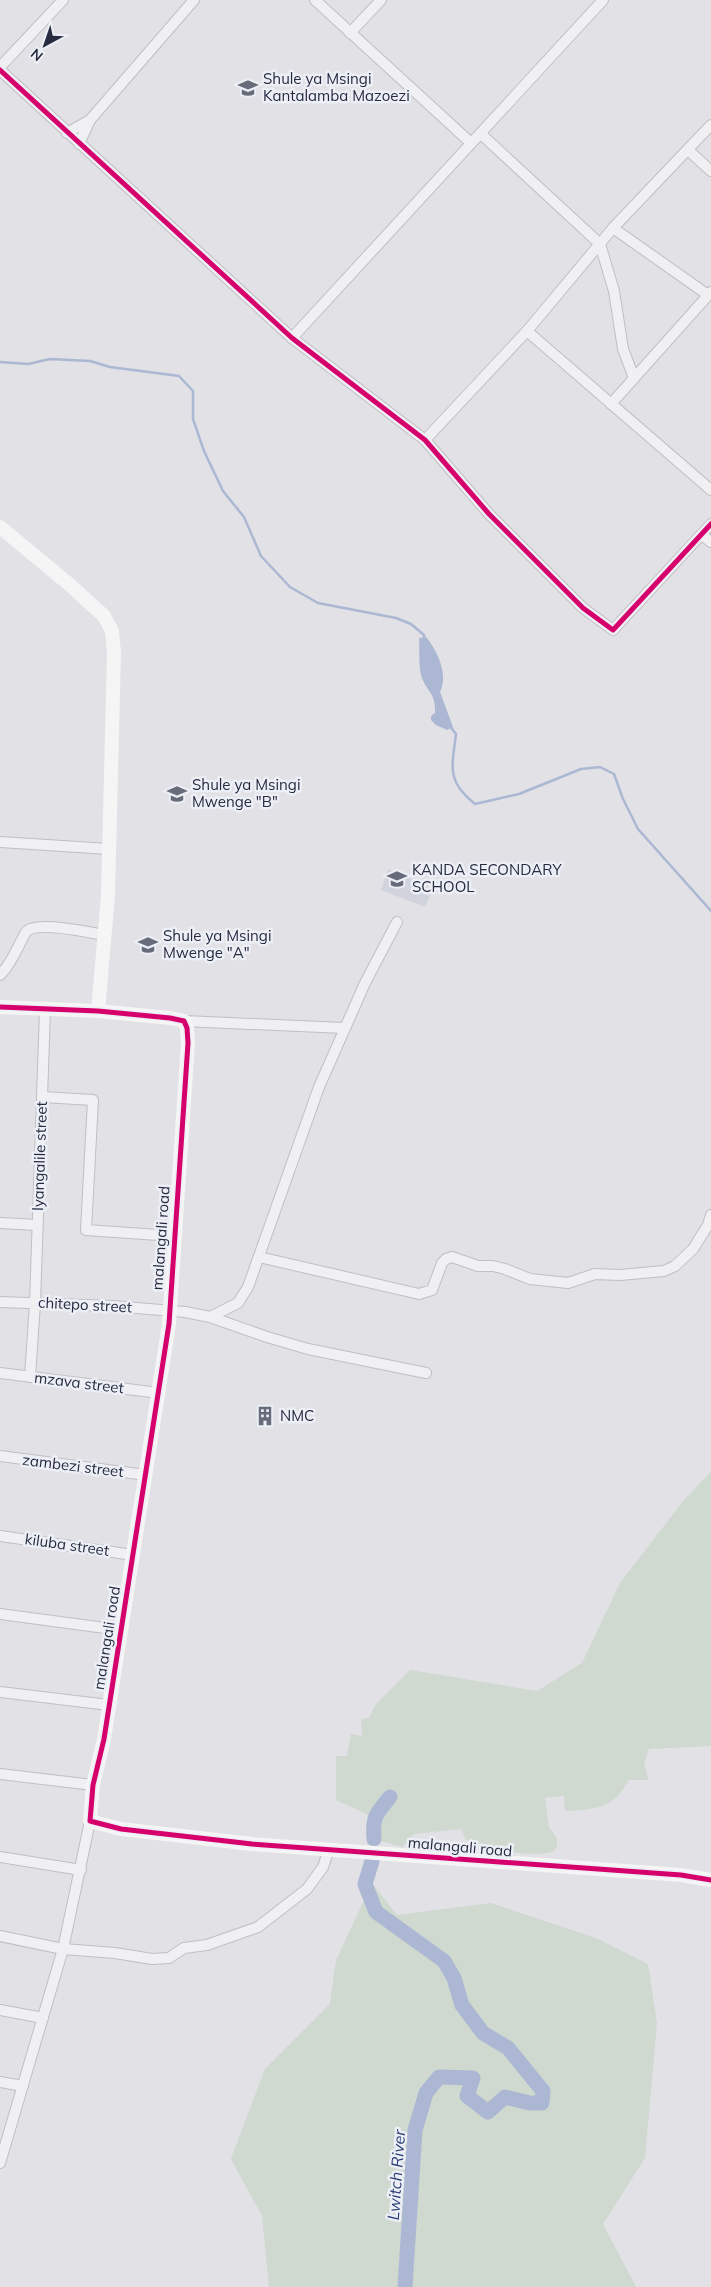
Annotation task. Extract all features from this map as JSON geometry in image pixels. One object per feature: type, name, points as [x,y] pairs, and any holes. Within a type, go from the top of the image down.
[{"type":"street","points":[[63,0],[0,68],[67,133],[135,192],[292,338],[425,440],[509,534],[583,608],[613,630],[711,524]]},
{"type":"street","points":[[79,144],[90,120],[194,0]]},
{"type":"street","points":[[315,0],[471,143]]},
{"type":"street","points":[[350,33],[381,0]]},
{"type":"street","points":[[292,338],[603,0]]},
{"type":"street","points":[[67,133],[90,120]]},
{"type":"street","points":[[425,440],[527,331],[613,228],[711,125]]},
{"type":"street","points":[[480,134],[600,244],[614,290],[623,349],[634,378]]},
{"type":"street","points":[[688,150],[711,171]]},
{"type":"street","points":[[611,404],[710,294],[613,228]]},
{"type":"street","points":[[527,331],[711,490]]},
{"type":"street","points":[[0,527],[104,616],[112,631],[114,652],[109,849],[105,935],[98,1011]]},
{"type":"street","points":[[702,535],[711,542]]},
{"type":"street","points":[[0,842],[109,849]]},
{"type":"street","points":[[210,1317],[238,1303],[248,1287],[306,1120],[344,1028],[397,922]]},
{"type":"street","points":[[0,975],[12,961],[27,931],[32,927],[42,926],[105,935]]},
{"type":"street","points":[[0,1008],[98,1011],[170,1018],[184,1022],[344,1028]]},
{"type":"street","name":"lyangalile street","points":[[30,1377],[35,1303],[45,1010]]},
{"type":"street","name":"malangali road","points":[[184,1022],[187,1028],[188,1043],[169,1310],[146,1474],[109,1705],[93,1785],[90,1821],[114,1828],[156,1834],[252,1844],[682,1875],[711,1880]]},
{"type":"street","points":[[42,1097],[94,1100],[86,1230],[173,1236]]},
{"type":"street","points":[[259,1257],[419,1294],[432,1290],[442,1263],[452,1257],[478,1266],[493,1266],[505,1269],[530,1279],[568,1283],[595,1274],[620,1275],[664,1271],[675,1266],[693,1250],[708,1225],[711,1215]]},
{"type":"street","points":[[0,1223],[37,1224]]},
{"type":"street","name":"chitepo street","points":[[0,1302],[169,1310],[210,1317],[308,1349],[426,1372]]},
{"type":"street","name":"mzava street","points":[[0,1373],[158,1393]]},
{"type":"street","name":"zambezi street","points":[[0,1456],[146,1474]]},
{"type":"street","name":"kiluba street","points":[[0,1536],[133,1555]]},
{"type":"street","points":[[0,1614],[120,1630]]},
{"type":"street","points":[[0,1692],[109,1705]]},
{"type":"street","points":[[0,1774],[93,1785]]},
{"type":"street","points":[[0,2163],[2,2148],[23,2086],[63,1949],[90,1821]]},
{"type":"street","points":[[0,1936],[63,1949],[115,1953],[152,1959],[168,1958],[184,1948],[207,1945],[254,1930],[307,1889],[323,1867],[329,1849]]},
{"type":"street","points":[[0,1857],[81,1870]]},
{"type":"street","points":[[682,1875],[702,1882],[711,1888]]},
{"type":"street","points":[[0,2010],[43,2018]]},
{"type":"street","points":[[0,2082],[23,2086]]},
{"type":"shaded area","name":"KANDA SECONDARY SCHOOL","points":[[388,869],[433,889],[425,907],[381,890]]},
{"type":"shaded area","points":[[711,1472],[711,1746],[649,1749],[644,1764],[649,1780],[629,1780],[617,1797],[603,1806],[565,1811],[564,1796],[545,1798],[549,1827],[557,1838],[557,1847],[553,1852],[531,1854],[498,1849],[466,1840],[461,1829],[414,1834],[402,1847],[374,1839],[367,1814],[336,1800],[336,1756],[347,1756],[351,1734],[362,1736],[361,1719],[369,1718],[376,1704],[410,1670],[537,1691],[582,1663],[620,1583],[684,1500]]},
{"type":"shaded area","points":[[372,1883],[397,1915],[491,1903],[596,1938],[648,1964],[657,2023],[645,2158],[603,2224],[636,2287],[269,2287],[262,2216],[231,2159],[265,2069],[330,2004],[336,1960]]},
{"type":"water","points":[[426,637],[438,656],[442,671],[443,678],[440,692],[453,727],[447,730],[436,725],[431,720],[431,716],[435,713],[435,707],[431,694],[422,678],[420,664],[419,638]]},
{"type":"waterway","points":[[0,362],[28,364],[50,359],[90,361],[110,367],[179,376],[193,391],[193,419],[204,451],[223,491],[244,517],[261,556],[290,587],[318,603],[396,618],[411,624],[424,635],[424,640]]},
{"type":"waterway","points":[[449,725],[456,734],[453,756],[455,780],[459,788],[475,804],[519,794],[581,769],[600,767],[614,774],[623,799],[638,829],[711,911]]},
{"type":"waterway","points":[[374,1839],[374,1821],[390,1797]]},
{"type":"waterway","name":"Lwitch River","points":[[372,1861],[365,1884],[376,1912],[444,1961],[454,1978],[462,2005],[483,2033],[508,2048],[543,2091],[542,2103],[530,2103],[505,2097],[488,2112],[467,2096],[473,2078],[439,2077],[426,2093],[415,2130],[405,2287]]},
{"type":"cycle path","points":[[0,70],[292,338],[425,440],[489,514],[583,608],[613,630],[711,524]]},
{"type":"cycle path","points":[[0,1007],[98,1011],[170,1018],[184,1021],[187,1028],[188,1043],[169,1324],[104,1739],[93,1785],[90,1821],[121,1829],[252,1844],[681,1875],[711,1880]]},
{"type":"place","name":"Shule ya Msingi Kantalamba Mazoezi","points":[[248,88]]},
{"type":"place","name":"Shule ya Msingi Mwenge \"B\"","points":[[177,794]]},
{"type":"place","name":"KANDA SECONDARY SCHOOL","points":[[397,879]]},
{"type":"place","name":"Shule ya Msingi Mwenge \"A\"","points":[[148,945]]},
{"type":"place","name":"NMC","points":[[265,1416]]}]
